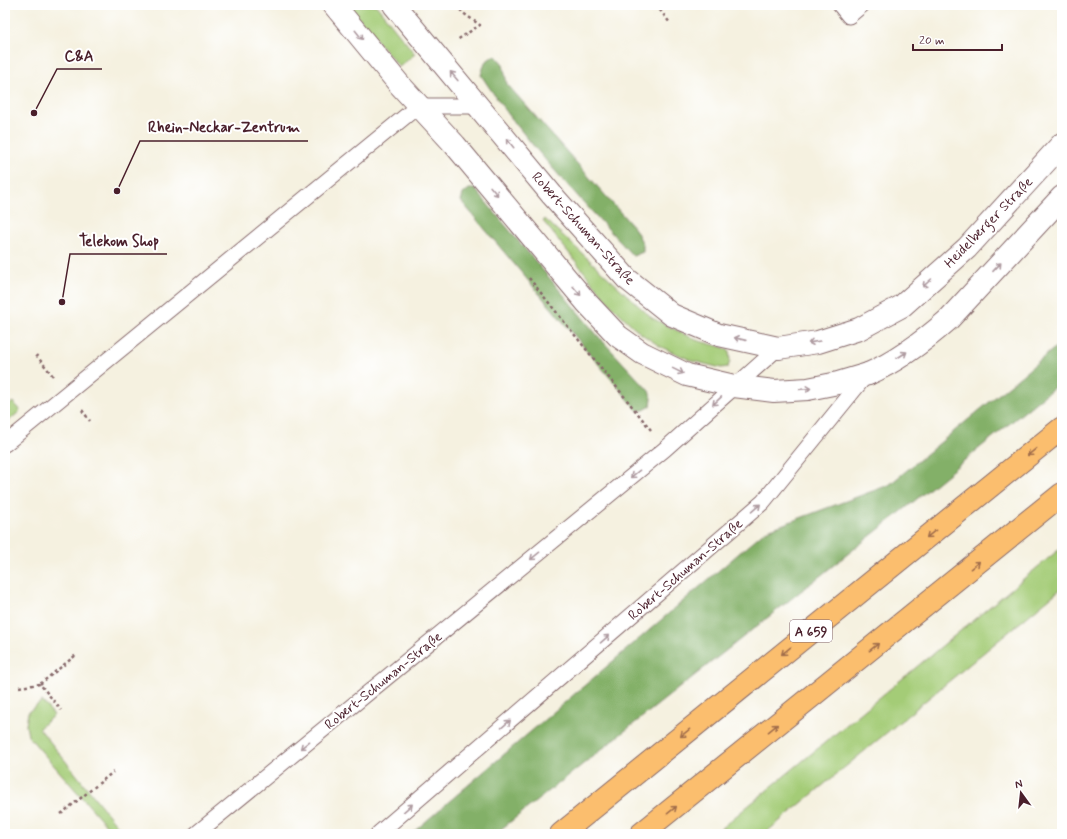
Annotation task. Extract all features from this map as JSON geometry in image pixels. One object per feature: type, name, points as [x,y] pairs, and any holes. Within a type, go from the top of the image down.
[{"type":"highway","name":"A 659","points":[[561,834],[1062,428]]},
{"type":"highway","points":[[641,834],[1062,494]]},
{"type":"street","points":[[334,5],[418,106],[455,145],[587,303],[618,336],[642,354],[687,375],[734,386],[774,391],[808,388],[838,383],[868,374],[886,366],[930,336],[948,320],[1062,197]]},
{"type":"street","name":"Robert-Schuman-Straße","points":[[394,5],[552,195],[627,279],[672,315],[719,335],[778,348]]},
{"type":"street","name":"Heidelberger Straße","points":[[778,348],[818,342],[859,329],[902,306],[967,248],[1062,144]]},
{"type":"lane","points":[[845,10],[862,5]]},
{"type":"lane","points":[[5,444],[418,106],[479,106]]},
{"type":"lane","name":"Robert-Schuman-Straße","points":[[196,834],[671,444],[778,348]]},
{"type":"lane","name":"Robert-Schuman-Straße","points":[[378,834],[763,502],[868,374]]},
{"type":"path","points":[[456,5],[463,13],[480,26]]},
{"type":"path","points":[[656,5],[670,23]]},
{"type":"path","points":[[20,687],[40,684],[76,655]]},
{"type":"path","points":[[40,684],[61,710]]},
{"type":"path","points":[[60,814],[112,772]]},
{"type":"green space","points":[[348,5],[376,5],[415,54],[399,67]]},
{"type":"green space","points":[[495,55],[503,64],[507,84],[635,229],[643,244],[643,252],[633,256],[553,169],[515,123],[481,75],[485,62]]},
{"type":"green space","points":[[469,189],[475,189],[598,336],[649,391],[652,398],[651,406],[644,410],[638,411],[461,201],[463,194]]},
{"type":"green space","points":[[545,219],[652,318],[696,340],[725,348],[729,351],[730,361],[728,367],[721,368],[693,361],[661,347],[640,333],[611,305],[543,221]]},
{"type":"green space","points":[[1062,342],[1062,381],[907,507],[495,834],[411,834],[765,531],[889,485]]},
{"type":"green space","points":[[13,402],[20,411],[5,424],[5,408]]},
{"type":"green space","points":[[1062,547],[1062,588],[764,834],[714,834]]},
{"type":"green space","points":[[42,701],[54,715],[39,728],[124,834],[114,834],[28,736],[26,725],[28,712]]},
{"type":"place","name":"C&A","points":[[34,113]]},
{"type":"place","name":"Rhein-Neckar-Zentrum","points":[[117,191]]},
{"type":"place","name":"Telekom Shop","points":[[62,302]]}]
